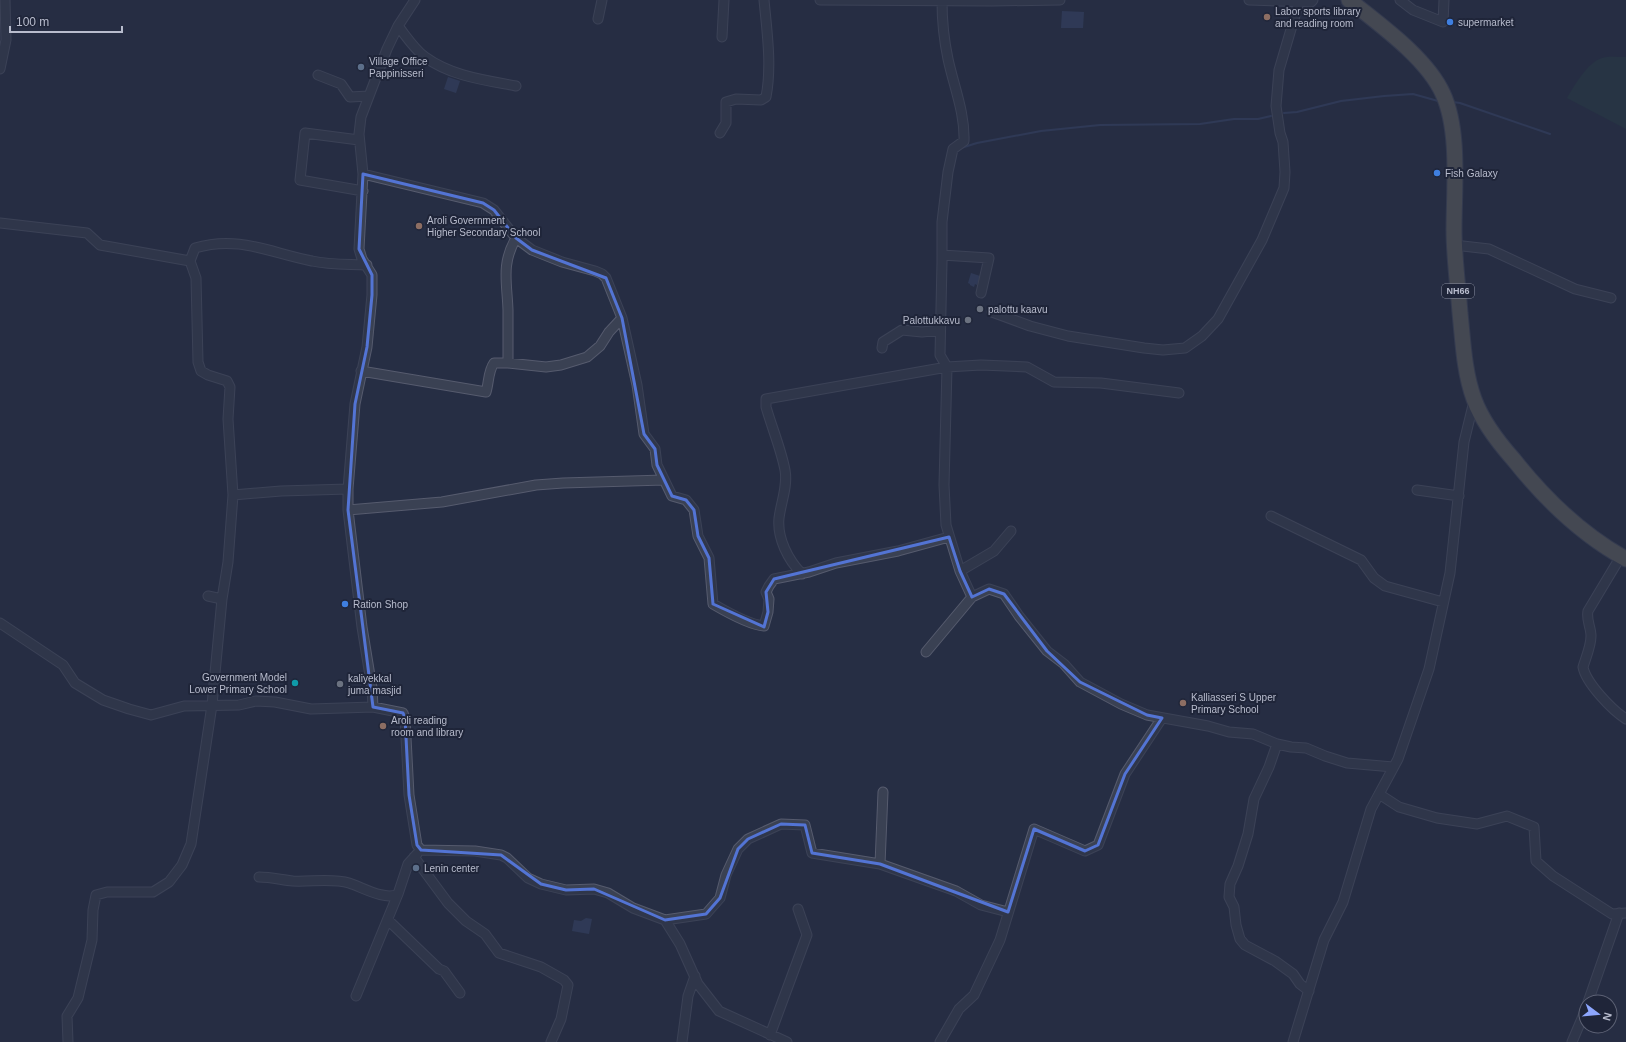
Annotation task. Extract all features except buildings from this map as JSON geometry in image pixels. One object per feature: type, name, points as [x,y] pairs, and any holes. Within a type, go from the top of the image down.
[{"type":"highway","name":"NH66","points":[[1349,0],[1390,33],[1428,70],[1443,93],[1453,135],[1454,245],[1467,377],[1474,399],[1482,416],[1500,444],[1529,479],[1568,518],[1624,558]]},
{"type":"street","points":[[0,69],[6,40],[5,0]]},
{"type":"street","points":[[373,707],[348,510],[354,404],[367,347],[372,295],[372,275],[368,266],[362,259],[359,249],[363,174],[359,140],[361,117],[369,96],[398,26],[415,0]]},
{"type":"street","points":[[598,18],[602,0]]},
{"type":"street","points":[[722,37],[724,0]]},
{"type":"street","points":[[720,133],[726,123],[726,102],[736,99],[761,100],[766,97],[768,87],[768,43],[764,0]]},
{"type":"street","points":[[820,0],[1060,0]]},
{"type":"street","points":[[1249,0],[1299,2],[1311,2],[1313,0]]},
{"type":"street","points":[[1400,0],[1413,10],[1443,22],[1444,0]]},
{"type":"street","points":[[942,1],[943,31],[948,60],[964,124],[964,141],[953,148],[949,166],[942,222],[940,355],[947,367],[944,485],[946,525],[960,571],[972,597]]},
{"type":"street","points":[[992,312],[1030,326],[1068,336],[1144,348],[1164,350],[1185,348],[1202,336],[1218,319],[1262,240],[1284,188],[1285,172],[1283,142],[1280,133],[1276,106],[1279,70],[1299,2]]},
{"type":"street","points":[[398,26],[424,56],[437,64],[461,75],[516,86]]},
{"type":"street","points":[[318,75],[341,84],[350,97],[369,96]]},
{"type":"street","points":[[359,140],[305,133],[300,180],[363,192]]},
{"type":"street","points":[[363,174],[483,203],[494,210],[516,238],[532,250],[562,262],[602,274],[606,278],[622,318],[637,385],[644,434],[655,449],[657,465],[672,496],[686,500],[694,510],[698,536],[709,558],[713,604],[752,623],[764,626],[768,612],[769,599],[766,592],[768,586],[774,579],[802,574],[836,563],[862,559],[949,537]]},
{"type":"street","points":[[0,223],[87,233],[100,245],[190,261]]},
{"type":"street","points":[[508,363],[508,311],[505,268],[507,256],[516,238]]},
{"type":"street","points":[[68,1042],[67,1016],[78,998],[92,940],[93,910],[96,895],[107,892],[153,892],[169,882],[182,865],[191,844],[212,706],[222,599],[228,562],[233,495],[228,419],[230,387],[227,381],[208,375],[201,371],[198,362],[196,278],[190,261],[195,248],[206,245],[239,243],[314,262],[368,266]]},
{"type":"street","points":[[1454,245],[1489,249],[1575,289],[1611,298]]},
{"type":"street","points":[[942,255],[989,258],[981,293]]},
{"type":"street","points":[[362,371],[486,392],[491,367],[494,363],[546,367],[561,365],[587,357],[600,346],[609,332],[622,318]]},
{"type":"street","points":[[882,348],[883,342],[902,330],[922,332],[940,330]]},
{"type":"street","points":[[802,574],[794,566],[780,536],[779,519],[786,487],[785,470],[766,407],[766,399],[947,367],[981,365],[1027,367],[1054,382],[1101,383],[1179,393]]},
{"type":"street","points":[[1293,1042],[1324,940],[1343,902],[1371,809],[1398,759],[1429,669],[1450,573],[1464,442],[1474,399]]},
{"type":"street","points":[[348,510],[442,502],[543,485],[664,480]]},
{"type":"street","points":[[233,495],[281,491],[348,489]]},
{"type":"street","points":[[1417,490],[1459,496]]},
{"type":"street","points":[[1271,516],[1360,560],[1374,578],[1385,586],[1443,602]]},
{"type":"street","points":[[960,571],[994,551],[1011,531]]},
{"type":"street","points":[[1624,558],[1588,611],[1587,618],[1591,640],[1583,666],[1588,679],[1598,693],[1626,719]]},
{"type":"street","points":[[926,652],[972,597],[989,588],[1004,594],[1019,616],[1047,651],[1064,664],[1080,682],[1101,694],[1147,715],[1208,726],[1229,732],[1253,734],[1277,744],[1306,748],[1347,764],[1393,767]]},
{"type":"street","points":[[208,596],[222,599]]},
{"type":"street","points":[[0,623],[63,664],[75,682],[112,704],[151,715],[184,706],[239,705],[256,701],[275,702],[311,709],[373,707],[402,713],[405,718],[409,795],[417,845],[421,850]]},
{"type":"street","points":[[940,1042],[959,1009],[974,995],[1000,940],[1034,829],[1085,851],[1098,845],[1125,774],[1162,718]]},
{"type":"street","points":[[1277,744],[1254,799],[1248,834],[1238,866],[1230,884],[1229,897],[1234,907],[1240,939],[1245,945],[1275,961],[1293,974],[1300,984],[1309,991]]},
{"type":"street","points":[[880,864],[883,792]]},
{"type":"street","points":[[1379,794],[1399,807],[1437,818],[1477,824],[1507,816],[1534,828],[1536,861],[1553,876],[1612,914],[1622,913],[1591,994]]},
{"type":"street","points":[[356,996],[388,920],[408,864],[421,850],[475,851],[501,855],[507,858],[528,878],[541,884],[566,890],[594,889],[608,893],[633,908],[665,920],[706,914],[720,898],[726,875],[738,850],[748,839],[781,824],[805,825],[812,853],[880,864],[956,891],[981,905],[1008,912]]},
{"type":"street","points":[[414,857],[448,903],[466,921],[485,934],[499,953],[541,967],[564,980],[568,985],[561,1019],[551,1042]]},
{"type":"street","points":[[259,877],[291,881],[347,882],[369,890],[376,895],[394,896],[398,894]]},
{"type":"street","points":[[770,1034],[808,935],[798,909]]},
{"type":"street","points":[[388,920],[439,969],[444,971],[460,993]]},
{"type":"street","points":[[665,920],[680,944],[698,984],[719,1011],[787,1042]]},
{"type":"street","points":[[682,1042],[688,996],[695,976]]},
{"type":"street","points":[[1572,1042],[1578,1025]]},
{"type":"highlighted area","points":[[363,174],[483,203],[494,210],[516,238],[532,250],[606,278],[622,318],[644,434],[655,449],[657,465],[672,496],[686,500],[694,510],[698,536],[709,558],[713,604],[764,627],[768,612],[766,592],[774,579],[949,537],[960,571],[972,597],[989,589],[1004,594],[1047,651],[1080,682],[1147,715],[1162,718],[1125,774],[1098,845],[1085,851],[1034,829],[1008,912],[880,864],[812,853],[805,825],[781,824],[748,839],[738,849],[720,898],[706,914],[665,920],[594,889],[566,890],[541,884],[501,855],[421,850],[417,845],[409,795],[405,718],[403,713],[373,707],[348,510],[355,404],[367,347],[372,295],[372,275],[359,249]]},
{"type":"shaded area","points":[[1626,57],[1626,129],[1567,98],[1586,69],[1591,65],[1602,58]]},
{"type":"water","points":[[1062,11],[1084,12],[1083,28],[1061,28]]},
{"type":"water","points":[[448,77],[460,81],[456,93],[444,89]]},
{"type":"water","points":[[971,273],[980,276],[977,285],[975,284],[974,287],[968,283]]},
{"type":"water","points":[[586,918],[592,919],[589,934],[572,931],[574,920],[581,921]]},
{"type":"waterway","points":[[1284,113],[1297,112],[1341,101],[1384,96],[1413,94],[1438,101]]},
{"type":"waterway","points":[[1453,102],[1460,103],[1550,134]]},
{"type":"waterway","points":[[961,148],[977,143],[1041,131],[1100,125],[1200,124],[1234,119],[1258,119],[1271,116]]},
{"type":"place","name":"Labor sports library and reading room","points":[[1267,17]]},
{"type":"place","name":"supermarket","points":[[1450,22]]},
{"type":"place","name":"Village Office Pappinisseri","points":[[361,67]]},
{"type":"place","name":"Fish Galaxy","points":[[1437,173]]},
{"type":"place","name":"Aroli Government Higher Secondary School","points":[[419,226]]},
{"type":"place","name":"palottu kaavu","points":[[980,309]]},
{"type":"place","name":"Palottukkavu","points":[[968,320]]},
{"type":"place","name":"Ration Shop","points":[[345,604]]},
{"type":"place","name":"Government Model Lower Primary School","points":[[295,683]]},
{"type":"place","name":"kaliyekkal juma masjid","points":[[340,684]]},
{"type":"place","name":"Kalliasseri S Upper Primary School","points":[[1183,703]]},
{"type":"place","name":"Aroli reading room and library","points":[[383,726]]},
{"type":"place","name":"Lenin center","points":[[416,868]]}]
